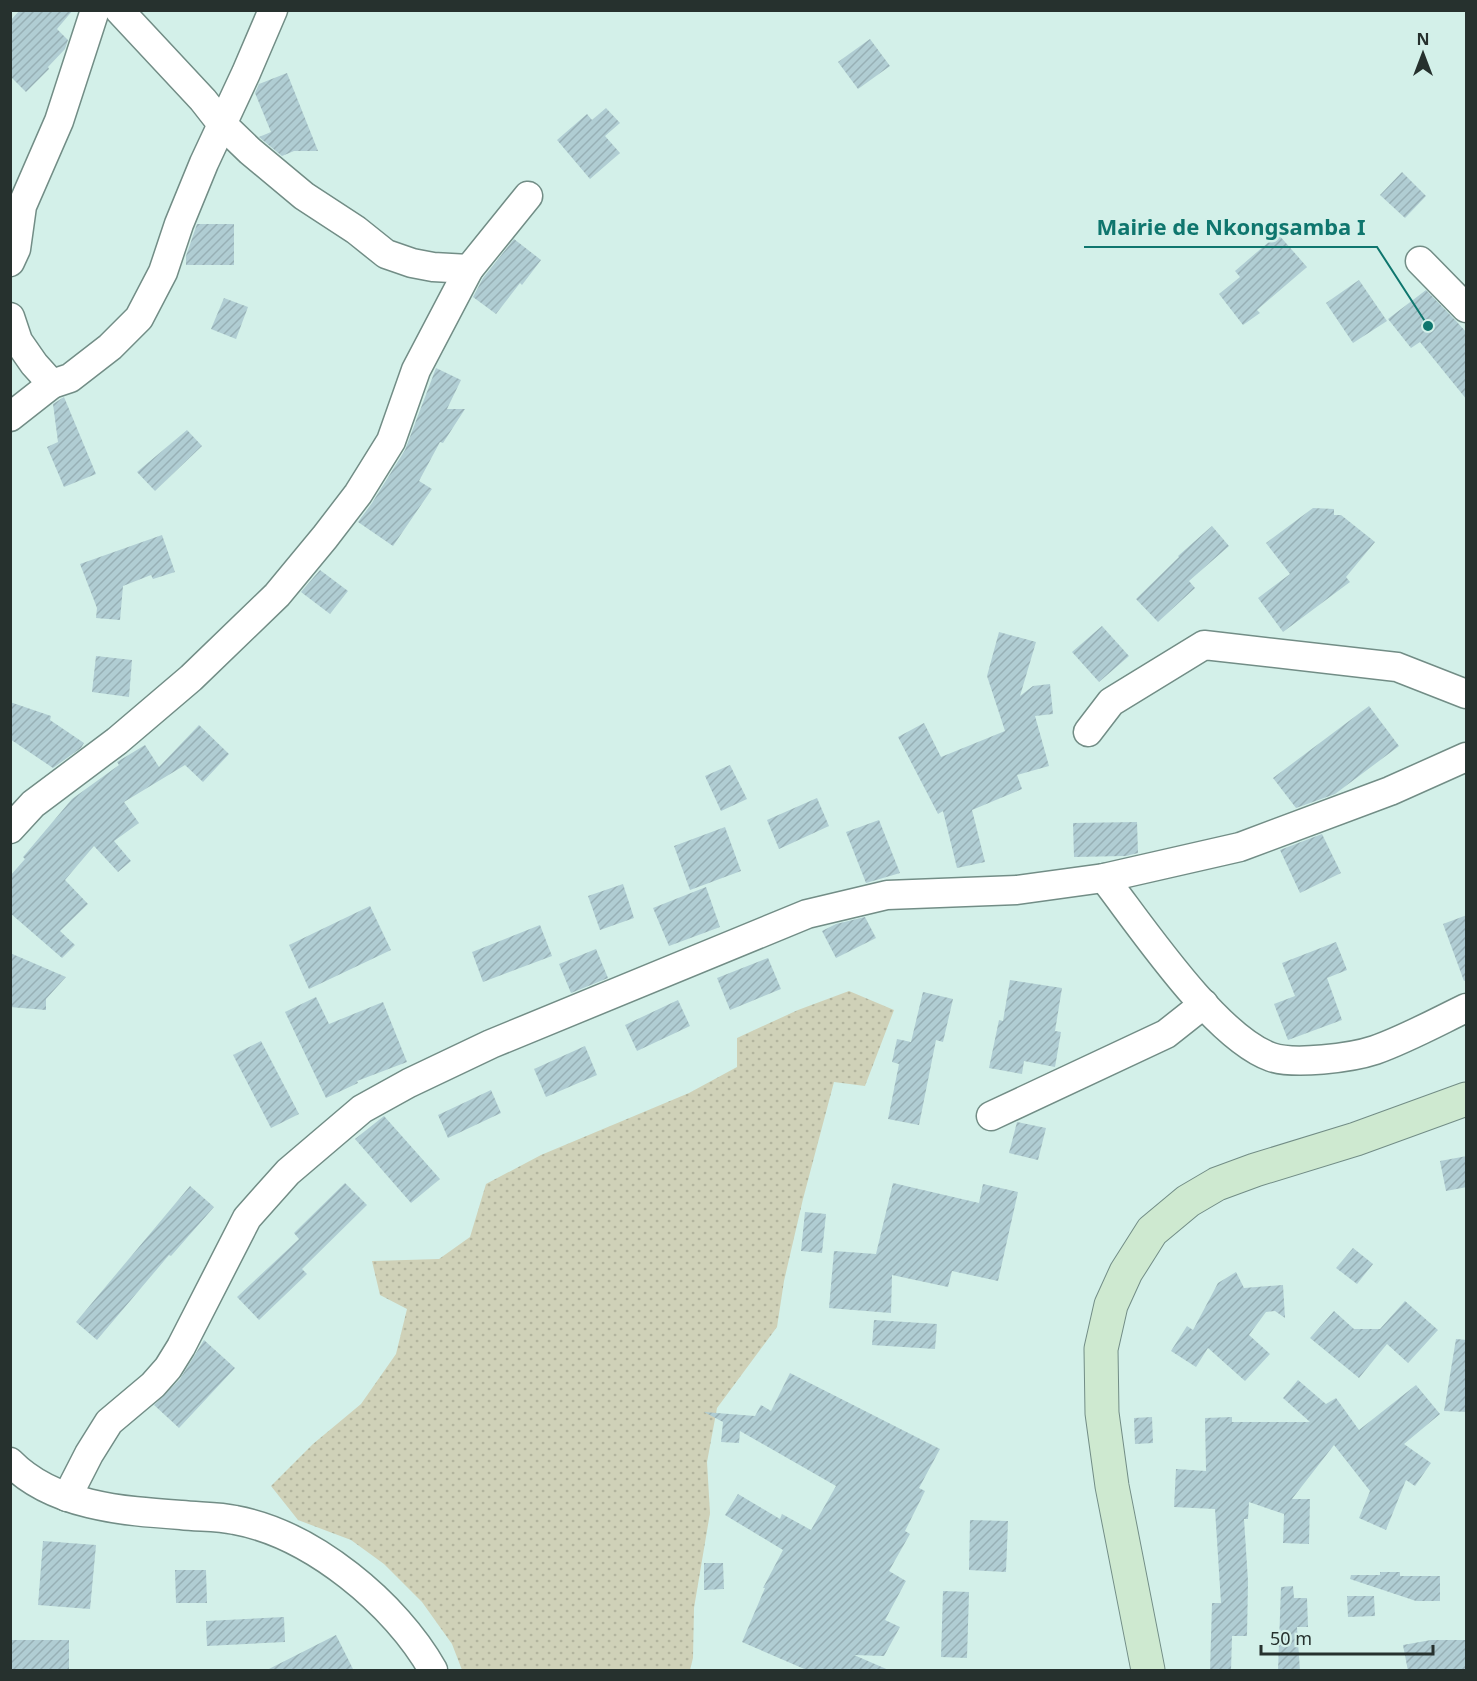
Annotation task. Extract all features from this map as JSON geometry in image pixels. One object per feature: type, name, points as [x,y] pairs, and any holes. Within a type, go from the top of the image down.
[{"type":"street","points":[[10,262],[16,249],[22,206],[59,121],[95,10]]},
{"type":"street","points":[[118,10],[203,100],[221,123],[250,151],[304,196],[356,230],[386,254],[433,267],[469,269]]},
{"type":"street","points":[[10,417],[52,384],[70,378],[110,347],[139,318],[163,272],[179,224],[221,123],[246,73],[273,10]]},
{"type":"street","points":[[10,829],[33,804],[117,741],[191,678],[277,595],[325,537],[358,494],[391,441],[416,370],[469,269],[528,196]]},
{"type":"street","points":[[1420,261],[1467,308]]},
{"type":"street","points":[[10,317],[18,341],[52,384]]},
{"type":"street","points":[[1088,732],[1112,702],[1204,645],[1396,667],[1467,694]]},
{"type":"street","points":[[67,1497],[89,1454],[109,1422],[153,1385],[168,1368],[247,1218],[288,1172],[362,1110],[409,1083],[491,1044],[807,914],[887,895],[1017,890],[1104,878],[1240,847],[1390,791],[1467,757]]},
{"type":"street","points":[[1104,878],[1161,953],[1204,1004],[1244,1044],[1272,1058],[1312,1062],[1374,1051],[1466,1008]]},
{"type":"street","points":[[991,1116],[1166,1034],[1204,1004]]},
{"type":"street","points":[[1148,1671],[1112,1486],[1102,1413],[1101,1348],[1111,1305],[1126,1272],[1152,1231],[1188,1201],[1217,1184],[1356,1139],[1467,1099]]},
{"type":"street","points":[[10,1462],[39,1486],[67,1497],[117,1508],[235,1520],[269,1529],[335,1565],[360,1583],[387,1608],[412,1637],[434,1671]]},
{"type":"green space","points":[[849,991],[894,1010],[865,1086],[834,1082],[803,1199],[784,1281],[777,1327],[717,1408],[707,1462],[710,1513],[694,1608],[693,1658],[690,1670],[462,1670],[452,1644],[422,1602],[384,1564],[351,1540],[298,1520],[271,1486],[313,1444],[361,1404],[396,1354],[407,1309],[380,1295],[372,1261],[439,1259],[470,1237],[486,1184],[541,1155],[689,1093],[737,1067],[737,1038],[798,1010]]},
{"type":"building","points":[[20,10],[73,10],[57,29],[68,40],[65,49],[26,92],[10,76],[10,21]]},
{"type":"building","points":[[870,39],[890,66],[858,89],[838,62]]},
{"type":"building","points":[[287,73],[318,151],[294,151],[282,156],[259,137],[271,132],[255,93],[259,84]]},
{"type":"building","points":[[606,108],[620,123],[605,136],[620,153],[590,179],[557,140],[587,114],[592,120]]},
{"type":"building","points":[[1402,172],[1426,196],[1405,218],[1380,195]]},
{"type":"building","points":[[197,224],[234,224],[234,265],[186,265],[186,256]]},
{"type":"building","points":[[1278,234],[1307,267],[1257,310],[1260,313],[1243,325],[1219,294],[1240,277],[1235,271]]},
{"type":"building","points":[[514,239],[541,260],[496,314],[473,297],[483,278]]},
{"type":"building","points":[[1359,280],[1387,321],[1353,343],[1326,303]]},
{"type":"building","points":[[1426,290],[1467,333],[1467,400],[1420,342],[1411,348],[1388,319]]},
{"type":"building","points":[[224,298],[248,307],[236,339],[211,329]]},
{"type":"building","points":[[436,368],[461,380],[447,409],[465,409],[443,443],[440,442],[419,481],[432,489],[393,546],[358,522],[405,450]]},
{"type":"building","points":[[64,397],[96,474],[64,487],[47,447],[58,442],[53,404]]},
{"type":"building","points":[[187,430],[202,446],[155,491],[137,472]]},
{"type":"building","points":[[1313,508],[1334,509],[1334,515],[1341,515],[1375,542],[1346,577],[1350,582],[1283,632],[1258,598],[1290,574],[1266,543]]},
{"type":"building","points":[[1212,526],[1229,546],[1189,581],[1195,588],[1158,622],[1136,599],[1178,556]]},
{"type":"building","points":[[162,535],[175,572],[153,579],[151,575],[123,586],[120,620],[96,618],[97,608],[80,564]]},
{"type":"building","points":[[320,570],[348,591],[330,614],[301,592]]},
{"type":"building","points":[[1102,626],[1129,656],[1099,682],[1072,652]]},
{"type":"building","points":[[999,632],[1036,642],[1020,696],[1033,686],[1050,684],[1053,714],[1035,716],[1049,766],[1017,775],[1022,789],[972,810],[985,862],[957,868],[943,811],[938,814],[898,737],[924,723],[941,757],[1005,731],[987,676]]},
{"type":"building","points":[[96,656],[132,660],[129,697],[92,692]]},
{"type":"building","points":[[10,702],[51,716],[50,720],[84,743],[81,748],[53,768],[10,739]]},
{"type":"building","points":[[1369,706],[1399,746],[1335,794],[1296,808],[1273,778]]},
{"type":"building","points":[[199,725],[229,754],[203,782],[185,765],[124,802],[139,823],[114,841],[131,861],[118,872],[94,846],[65,880],[88,904],[60,931],[75,945],[62,958],[10,913],[10,876],[72,799],[119,765],[117,762],[145,745],[159,767]]},
{"type":"building","points":[[730,765],[747,799],[721,811],[705,776]]},
{"type":"building","points":[[817,798],[829,826],[779,849],[767,820]]},
{"type":"building","points":[[879,820],[900,873],[866,883],[846,832]]},
{"type":"building","points":[[1137,822],[1138,853],[1126,856],[1074,857],[1073,823]]},
{"type":"building","points":[[725,827],[741,871],[690,890],[674,846]]},
{"type":"building","points":[[1322,834],[1341,873],[1300,893],[1280,850]]},
{"type":"building","points":[[623,884],[634,918],[600,930],[588,896]]},
{"type":"building","points":[[706,887],[720,927],[669,946],[653,908]]},
{"type":"building","points":[[370,906],[391,950],[309,989],[289,945]]},
{"type":"building","points":[[1467,915],[1467,980],[1464,981],[1443,924]]},
{"type":"building","points":[[865,917],[876,938],[836,958],[822,931],[836,924]]},
{"type":"building","points":[[540,925],[552,956],[483,982],[472,952]]},
{"type":"building","points":[[1336,942],[1347,970],[1327,978],[1342,1020],[1288,1040],[1274,1004],[1295,996],[1282,963]]},
{"type":"building","points":[[596,949],[608,978],[571,993],[559,964]]},
{"type":"building","points":[[10,953],[66,977],[46,999],[46,1010],[10,1007]]},
{"type":"building","points":[[768,958],[781,989],[730,1010],[717,978]]},
{"type":"building","points":[[1010,980],[1062,988],[1055,1031],[1061,1032],[1055,1067],[1024,1061],[1022,1074],[989,1068],[999,1020],[1003,1021]]},
{"type":"building","points":[[923,992],[953,999],[943,1042],[936,1040],[919,1125],[888,1119],[899,1064],[892,1062],[897,1039],[911,1042]]},
{"type":"building","points":[[316,997],[329,1024],[383,1002],[407,1062],[357,1081],[358,1083],[326,1098],[285,1012]]},
{"type":"building","points":[[678,1000],[690,1026],[637,1051],[625,1025]]},
{"type":"building","points":[[261,1041],[299,1114],[271,1128],[233,1055]]},
{"type":"building","points":[[585,1046],[597,1075],[546,1097],[534,1069]]},
{"type":"building","points":[[491,1090],[501,1113],[448,1138],[438,1115]]},
{"type":"building","points":[[384,1116],[440,1179],[411,1203],[355,1139]]},
{"type":"building","points":[[1017,1122],[1046,1128],[1038,1160],[1009,1153]]},
{"type":"building","points":[[1467,1156],[1467,1187],[1446,1191],[1440,1161]]},
{"type":"building","points":[[345,1183],[367,1205],[302,1269],[307,1274],[259,1320],[237,1297],[299,1239],[294,1233]]},
{"type":"building","points":[[893,1183],[979,1203],[983,1184],[1018,1192],[998,1281],[952,1271],[948,1287],[892,1275],[891,1313],[829,1308],[834,1251],[876,1254]]},
{"type":"building","points":[[190,1186],[214,1207],[171,1256],[169,1255],[97,1340],[76,1322]]},
{"type":"building","points":[[805,1212],[826,1214],[822,1253],[801,1251]]},
{"type":"building","points":[[1353,1248],[1373,1264],[1357,1284],[1336,1268]]},
{"type":"building","points":[[1236,1272],[1244,1288],[1283,1285],[1285,1318],[1275,1311],[1266,1312],[1249,1335],[1270,1354],[1245,1381],[1208,1348],[1196,1367],[1171,1351],[1187,1326],[1193,1330],[1218,1283]]},
{"type":"building","points":[[1405,1301],[1438,1330],[1408,1363],[1387,1344],[1359,1378],[1310,1338],[1334,1311],[1354,1329],[1380,1329]]},
{"type":"building","points":[[874,1320],[937,1324],[935,1349],[872,1345]]},
{"type":"building","points":[[1456,1339],[1467,1340],[1467,1412],[1444,1411]]},
{"type":"building","points":[[204,1340],[235,1368],[179,1428],[154,1405],[180,1379]]},
{"type":"building","points":[[790,1373],[940,1449],[919,1488],[925,1491],[905,1531],[910,1534],[889,1571],[906,1581],[885,1620],[900,1627],[884,1656],[854,1655],[891,1671],[809,1671],[742,1642],[765,1588],[763,1588],[783,1550],[725,1515],[738,1494],[780,1519],[782,1514],[811,1530],[836,1486],[740,1431],[739,1443],[721,1442],[723,1422],[704,1412],[755,1416],[761,1405],[771,1411]]},
{"type":"building","points":[[1298,1380],[1326,1404],[1336,1398],[1359,1430],[1416,1385],[1440,1414],[1404,1444],[1431,1463],[1415,1486],[1406,1480],[1386,1530],[1359,1518],[1370,1491],[1334,1445],[1292,1499],[1310,1499],[1309,1544],[1283,1543],[1284,1514],[1249,1502],[1248,1519],[1244,1519],[1248,1581],[1247,1636],[1232,1636],[1231,1671],[1210,1671],[1212,1603],[1221,1603],[1215,1509],[1174,1507],[1176,1469],[1206,1471],[1205,1418],[1232,1417],[1232,1422],[1310,1422],[1283,1398]]},
{"type":"building","points":[[1152,1417],[1153,1443],[1135,1444],[1134,1418]]},
{"type":"building","points":[[970,1520],[1008,1521],[1006,1572],[969,1570]]},
{"type":"building","points":[[43,1541],[96,1545],[90,1609],[38,1605]]},
{"type":"building","points":[[704,1563],[723,1563],[724,1589],[704,1590]]},
{"type":"building","points":[[175,1570],[206,1570],[207,1603],[176,1603]]},
{"type":"building","points":[[1380,1572],[1400,1572],[1400,1576],[1440,1576],[1440,1601],[1416,1601],[1350,1579],[1351,1575],[1380,1575]]},
{"type":"building","points":[[1293,1586],[1294,1598],[1307,1598],[1308,1627],[1297,1627],[1300,1671],[1278,1671],[1281,1587]]},
{"type":"building","points":[[943,1591],[969,1592],[967,1658],[941,1657]]},
{"type":"building","points":[[1347,1596],[1374,1596],[1375,1616],[1348,1617]]},
{"type":"building","points":[[284,1617],[285,1642],[207,1646],[206,1621]]},
{"type":"building","points":[[336,1635],[354,1671],[265,1671]]},
{"type":"building","points":[[10,1640],[69,1640],[69,1671],[10,1671]]},
{"type":"building","points":[[1431,1640],[1467,1640],[1467,1671],[1408,1671],[1403,1645]]},
{"type":"place","name":"Mairie de Nkongsamba I","points":[[1428,326]]}]
